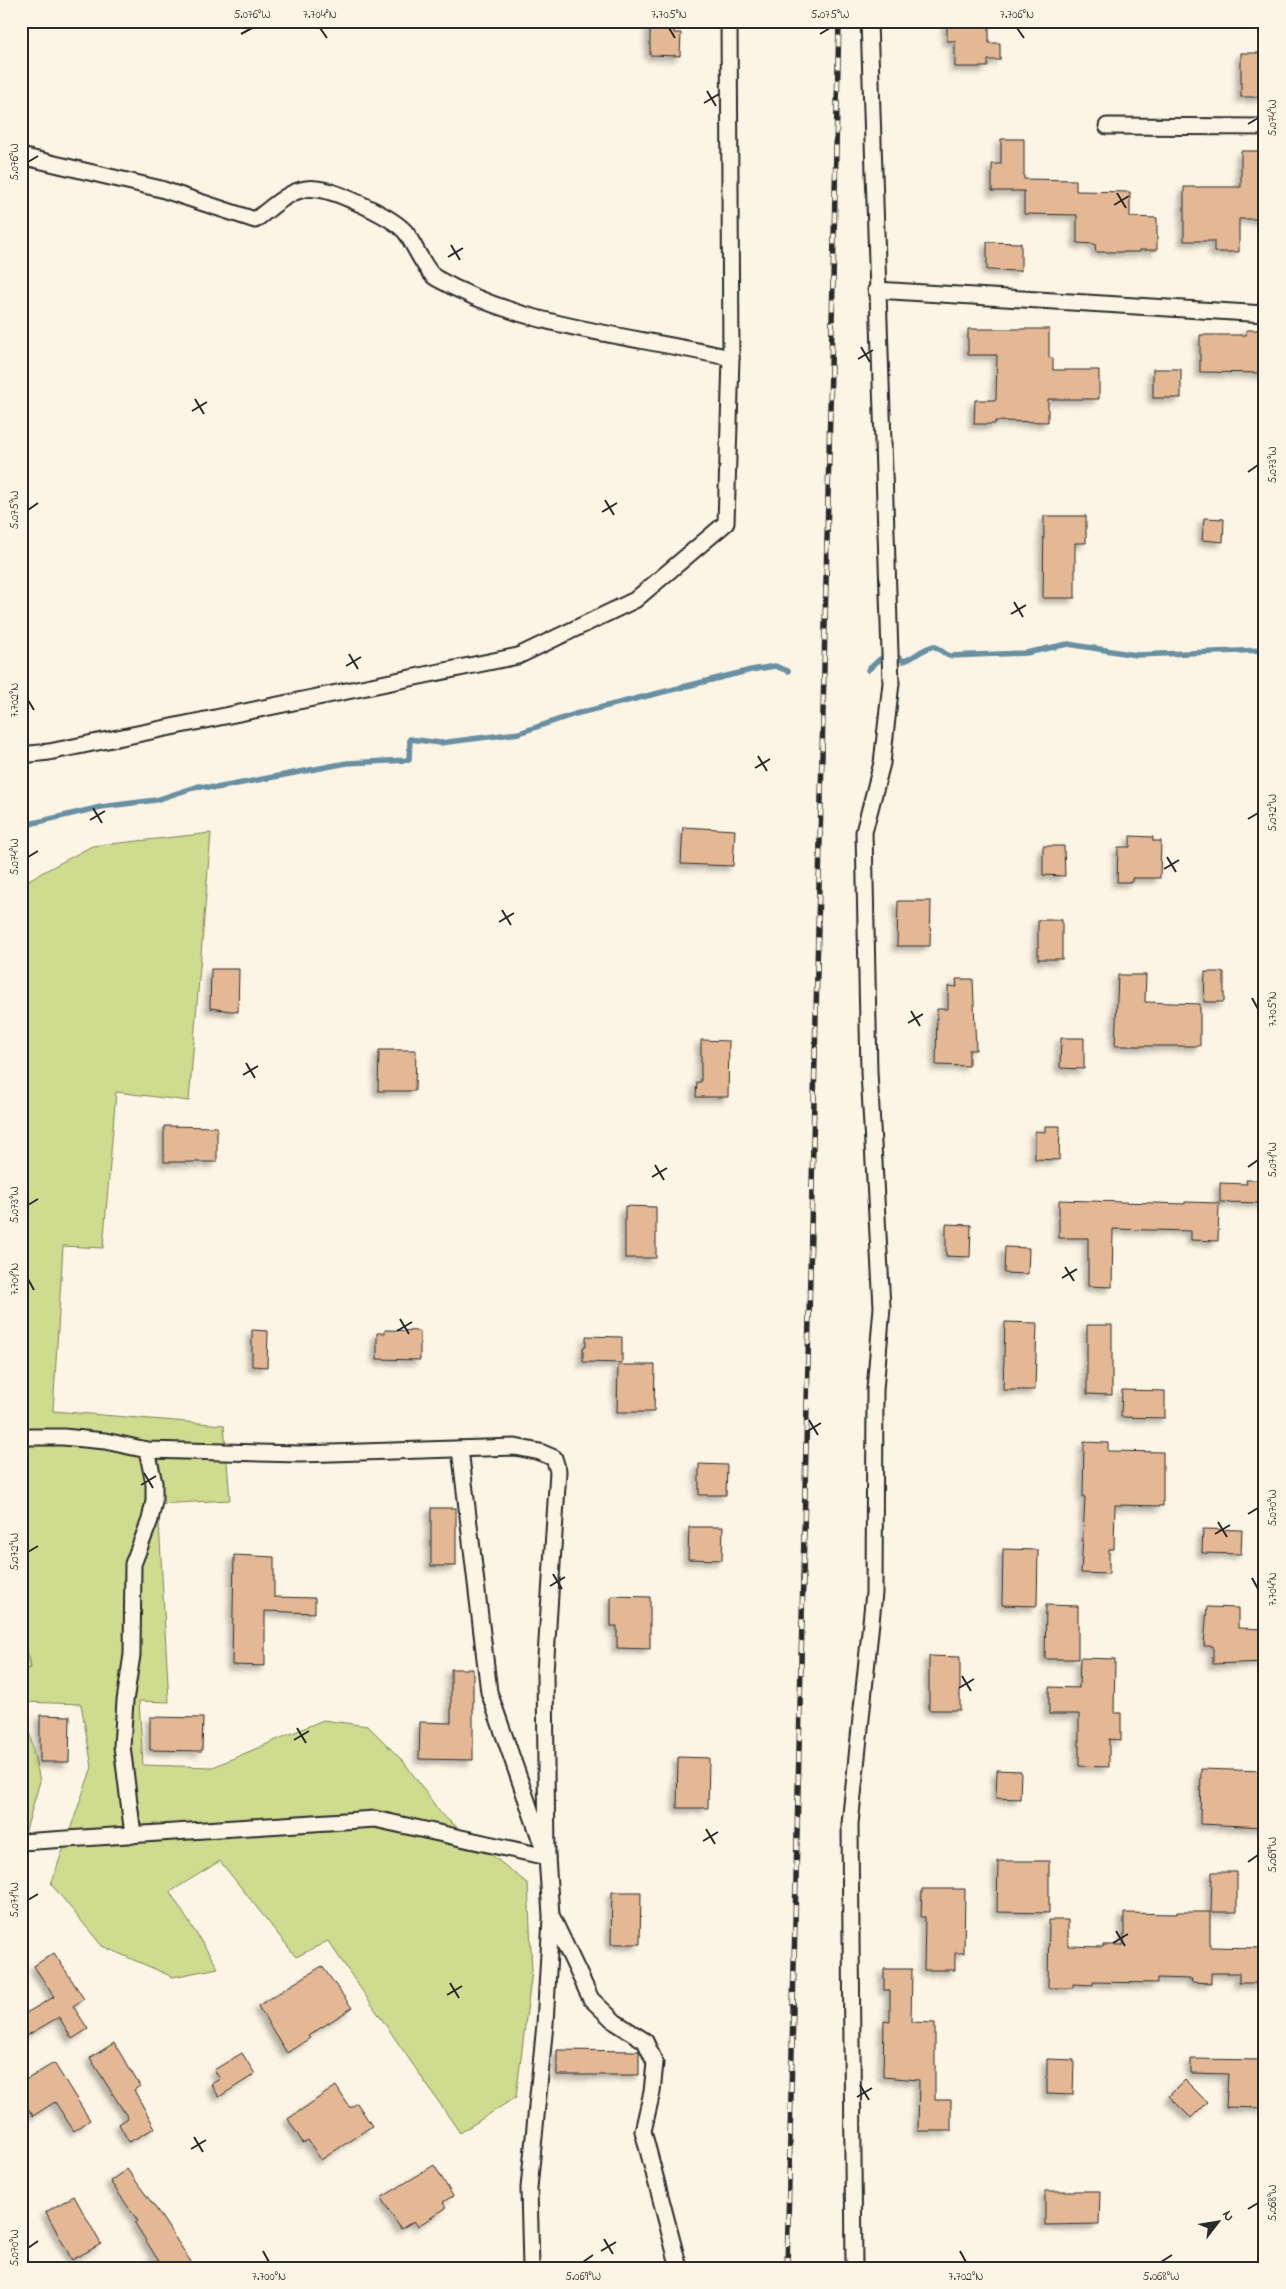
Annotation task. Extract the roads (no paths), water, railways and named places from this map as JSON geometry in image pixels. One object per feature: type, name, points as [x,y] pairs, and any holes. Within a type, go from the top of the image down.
[{"type":"street","points":[[21,755],[49,752],[518,656],[634,600],[726,523],[730,358],[729,21]]},
{"type":"street","points":[[854,2268],[850,1824],[874,1593],[875,1390],[882,1307],[869,1072],[864,832],[882,762],[891,683],[876,290],[869,21]]},
{"type":"street","points":[[1107,126],[1265,127]]},
{"type":"street","points":[[21,156],[161,189],[255,220],[290,193],[316,188],[366,205],[406,232],[434,277],[515,313],[610,335],[680,346],[730,358]]},
{"type":"street","points":[[876,290],[1265,314]]},
{"type":"street","points":[[21,1437],[63,1437],[105,1441],[147,1450],[300,1454],[515,1447],[540,1452],[554,1458],[558,1471],[544,1672],[547,1858],[551,1915],[545,2024],[529,2188],[531,2268]]},
{"type":"street","points":[[460,1449],[489,1692],[547,1858]]},
{"type":"street","points":[[133,1835],[122,1746],[125,1701],[132,1655],[133,1564],[150,1520],[154,1501],[154,1482],[147,1450]]},
{"type":"street","points":[[21,1842],[375,1819],[547,1858]]},
{"type":"street","points":[[551,1915],[591,1999],[615,2022],[645,2041],[655,2063],[652,2092],[643,2131],[679,2268]]},
{"type":"waterway","points":[[868,670],[880,659],[892,654],[904,661],[934,646],[949,656],[1026,653],[1068,644],[1136,655],[1265,650]]},
{"type":"waterway","points":[[21,826],[101,807],[156,800],[199,786],[216,788],[347,763],[409,760],[410,739],[440,743],[519,733],[575,714],[751,670],[775,666],[788,671]]},
{"type":"railway","points":[[787,2268],[839,21]]}]
